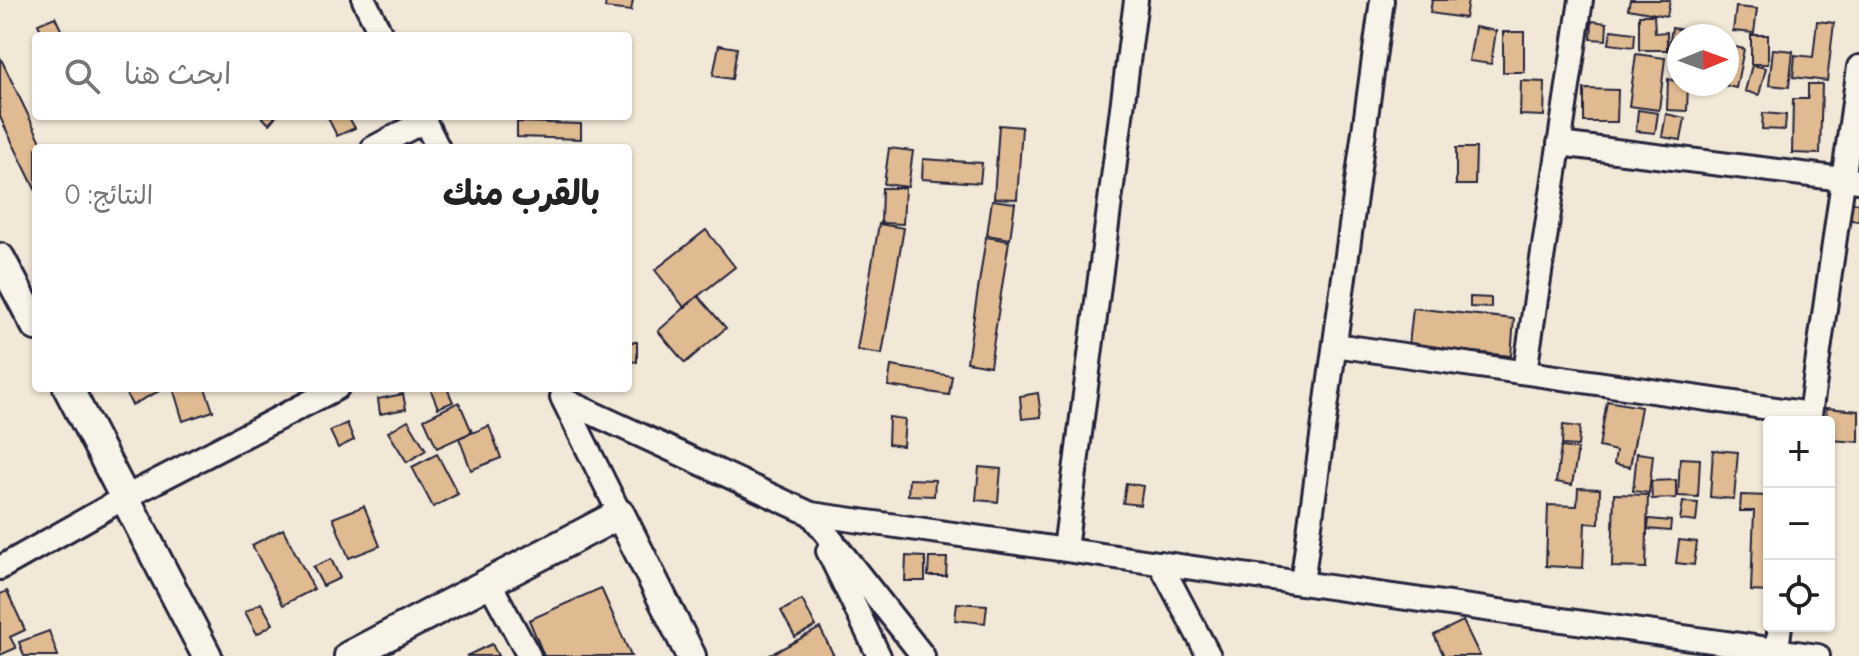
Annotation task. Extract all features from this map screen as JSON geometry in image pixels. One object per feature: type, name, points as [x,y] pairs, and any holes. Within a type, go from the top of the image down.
[{"type":"street","points":[[364,0],[380,32]]},
{"type":"street","points":[[1065,549],[1136,0]]},
{"type":"street","points":[[1302,583],[1382,0]]},
{"type":"street","points":[[1525,372],[1581,0]]},
{"type":"street","points":[[1810,416],[1851,180],[1859,67]]},
{"type":"street","points":[[380,144],[420,120]]},
{"type":"street","points":[[424,120],[436,144]]},
{"type":"street","points":[[1559,144],[1851,180]]},
{"type":"street","points":[[0,258],[32,318]]},
{"type":"street","points":[[1335,345],[1798,416]]},
{"type":"street","points":[[70,392],[207,656]]},
{"type":"street","points":[[0,568],[124,498],[329,392]]},
{"type":"street","points":[[561,394],[691,656]]},
{"type":"street","points":[[561,394],[811,514],[1777,653],[1818,656]]},
{"type":"street","points":[[349,656],[384,648],[489,582],[620,514]]},
{"type":"street","points":[[811,514],[879,656]]},
{"type":"street","points":[[811,514],[923,656]]},
{"type":"street","points":[[1160,563],[1209,656]]},
{"type":"street","points":[[489,582],[529,656]]},
{"type":"street","points":[[1777,653],[1779,632]]},
{"type":"building","points":[[606,0],[633,0],[631,11],[605,8]]},
{"type":"building","points":[[1432,0],[1468,0],[1465,18],[1430,13]]},
{"type":"building","points":[[1630,0],[1670,0],[1667,16],[1628,9]]},
{"type":"building","points":[[1736,7],[1757,9],[1754,33],[1739,32],[1739,24],[1734,24]]},
{"type":"building","points":[[1639,15],[1654,15],[1655,33],[1667,32],[1667,50],[1639,50]]},
{"type":"building","points":[[55,17],[62,32],[41,32],[38,24]]},
{"type":"building","points":[[1592,21],[1607,23],[1606,40],[1591,39]]},
{"type":"building","points":[[1817,21],[1834,23],[1827,81],[1793,77],[1795,55],[1813,57]]},
{"type":"building","points":[[1475,27],[1496,31],[1491,64],[1469,61]]},
{"type":"building","points":[[1611,30],[1635,33],[1634,47],[1609,44]]},
{"type":"building","points":[[1503,32],[1524,32],[1524,72],[1503,72]]},
{"type":"building","points":[[1751,35],[1768,35],[1768,64],[1751,64]]},
{"type":"building","points":[[719,45],[737,48],[732,79],[713,76]]},
{"type":"building","points":[[1739,48],[1744,49],[1739,73]]},
{"type":"building","points":[[1773,49],[1793,51],[1789,87],[1769,85]]},
{"type":"building","points":[[1636,54],[1665,58],[1659,110],[1629,106]]},
{"type":"building","points":[[0,57],[42,144],[32,144],[32,183],[0,117]]},
{"type":"building","points":[[1752,65],[1766,68],[1759,95],[1745,91]]},
{"type":"building","points":[[1521,81],[1545,82],[1544,116],[1520,115]]},
{"type":"building","points":[[1808,84],[1822,84],[1820,154],[1792,153],[1793,99],[1808,99]]},
{"type":"building","points":[[1584,89],[1618,90],[1617,122],[1584,122]]},
{"type":"building","points":[[1667,96],[1688,96],[1687,111],[1667,110]]},
{"type":"building","points":[[1638,110],[1658,113],[1655,133],[1636,131]]},
{"type":"building","points":[[1763,113],[1786,115],[1785,130],[1762,129]]},
{"type":"building","points":[[1666,114],[1685,118],[1681,140],[1662,137]]},
{"type":"building","points":[[329,120],[350,120],[355,128],[337,136]]},
{"type":"building","points":[[517,122],[581,124],[581,139],[517,137]]},
{"type":"building","points":[[999,125],[1022,127],[1017,199],[994,198]]},
{"type":"building","points":[[889,148],[913,151],[908,187],[884,184]]},
{"type":"building","points":[[1456,148],[1476,148],[1475,185],[1456,185]]},
{"type":"building","points":[[923,159],[982,163],[980,183],[922,179]]},
{"type":"building","points":[[882,188],[905,188],[903,224],[881,223]]},
{"type":"building","points":[[992,200],[1015,203],[1010,239],[987,235]]},
{"type":"building","points":[[1847,201],[1859,203],[1859,221],[1844,219]]},
{"type":"building","points":[[879,224],[904,228],[882,354],[857,350]]},
{"type":"building","points":[[706,230],[735,267],[684,307],[655,270]]},
{"type":"building","points":[[986,237],[1009,241],[990,366],[967,362]]},
{"type":"building","points":[[698,296],[726,328],[685,363],[658,331]]},
{"type":"building","points":[[1470,297],[1491,298],[1491,308],[1470,307]]},
{"type":"building","points":[[1413,308],[1514,319],[1511,356],[1409,345]]},
{"type":"building","points":[[632,342],[637,342],[637,362],[632,361]]},
{"type":"building","points":[[891,366],[952,376],[949,395],[888,386]]},
{"type":"building","points":[[125,392],[157,392],[132,405]]},
{"type":"building","points":[[174,392],[206,392],[213,411],[183,421]]},
{"type":"building","points":[[432,392],[449,392],[453,402],[438,408]]},
{"type":"building","points":[[1038,393],[1041,417],[1022,419],[1020,396]]},
{"type":"building","points":[[403,394],[406,409],[380,414],[378,399]]},
{"type":"building","points":[[1607,401],[1641,407],[1630,467],[1614,464],[1616,451],[1599,447]]},
{"type":"building","points":[[459,402],[472,432],[437,448],[424,419]]},
{"type":"building","points":[[1826,408],[1859,411],[1859,442],[1835,440],[1835,416],[1827,416]]},
{"type":"building","points":[[889,417],[905,419],[903,446],[888,444]]},
{"type":"building","points":[[408,420],[426,450],[407,462],[388,432]]},
{"type":"building","points":[[347,423],[354,440],[338,448],[330,431]]},
{"type":"building","points":[[1563,425],[1580,427],[1578,446],[1562,445]]},
{"type":"building","points":[[489,426],[501,458],[471,470],[459,438]]},
{"type":"building","points":[[1561,447],[1578,449],[1572,485],[1556,482]]},
{"type":"building","points":[[1713,450],[1738,452],[1734,499],[1710,497]]},
{"type":"building","points":[[1637,453],[1653,455],[1649,493],[1633,491]]},
{"type":"building","points":[[437,454],[458,494],[433,507],[412,467]]},
{"type":"building","points":[[1680,458],[1700,459],[1698,497],[1678,496]]},
{"type":"building","points":[[979,467],[1001,469],[998,502],[976,500]]},
{"type":"building","points":[[909,479],[935,480],[934,496],[908,495]]},
{"type":"building","points":[[1676,480],[1676,498],[1652,499],[1651,481]]},
{"type":"building","points":[[1126,483],[1143,486],[1140,505],[1123,503]]},
{"type":"building","points":[[1578,488],[1600,489],[1599,524],[1585,523],[1583,568],[1546,566],[1548,505],[1577,506]]},
{"type":"building","points":[[1614,494],[1648,495],[1646,568],[1612,567]]},
{"type":"building","points":[[1741,495],[1763,496],[1763,592],[1751,591],[1754,511],[1740,511]]},
{"type":"building","points":[[1683,502],[1698,503],[1696,522],[1680,520]]},
{"type":"building","points":[[364,506],[380,546],[349,558],[333,518]]},
{"type":"building","points":[[1649,519],[1671,521],[1670,531],[1648,529]]},
{"type":"building","points":[[283,529],[314,589],[283,605],[252,545]]},
{"type":"building","points":[[1679,540],[1697,542],[1694,565],[1676,563]]},
{"type":"building","points":[[906,556],[925,557],[925,581],[905,581]]},
{"type":"building","points":[[929,558],[947,558],[946,576],[928,576]]},
{"type":"building","points":[[331,559],[340,578],[323,586],[313,567]]},
{"type":"building","points":[[601,588],[631,656],[544,656],[529,620]]},
{"type":"building","points":[[7,591],[25,630],[10,637],[16,648],[0,655],[0,594]]},
{"type":"building","points":[[802,600],[816,626],[795,637],[781,611]]},
{"type":"building","points":[[261,603],[273,624],[257,634],[245,612]]},
{"type":"building","points":[[957,603],[987,605],[985,623],[955,620]]},
{"type":"building","points":[[1463,621],[1480,656],[1444,656],[1434,635]]},
{"type":"building","points":[[820,628],[834,656],[768,656]]},
{"type":"building","points":[[49,631],[58,656],[24,656],[19,642]]},
{"type":"building","points":[[492,644],[498,656],[466,656]]}]
